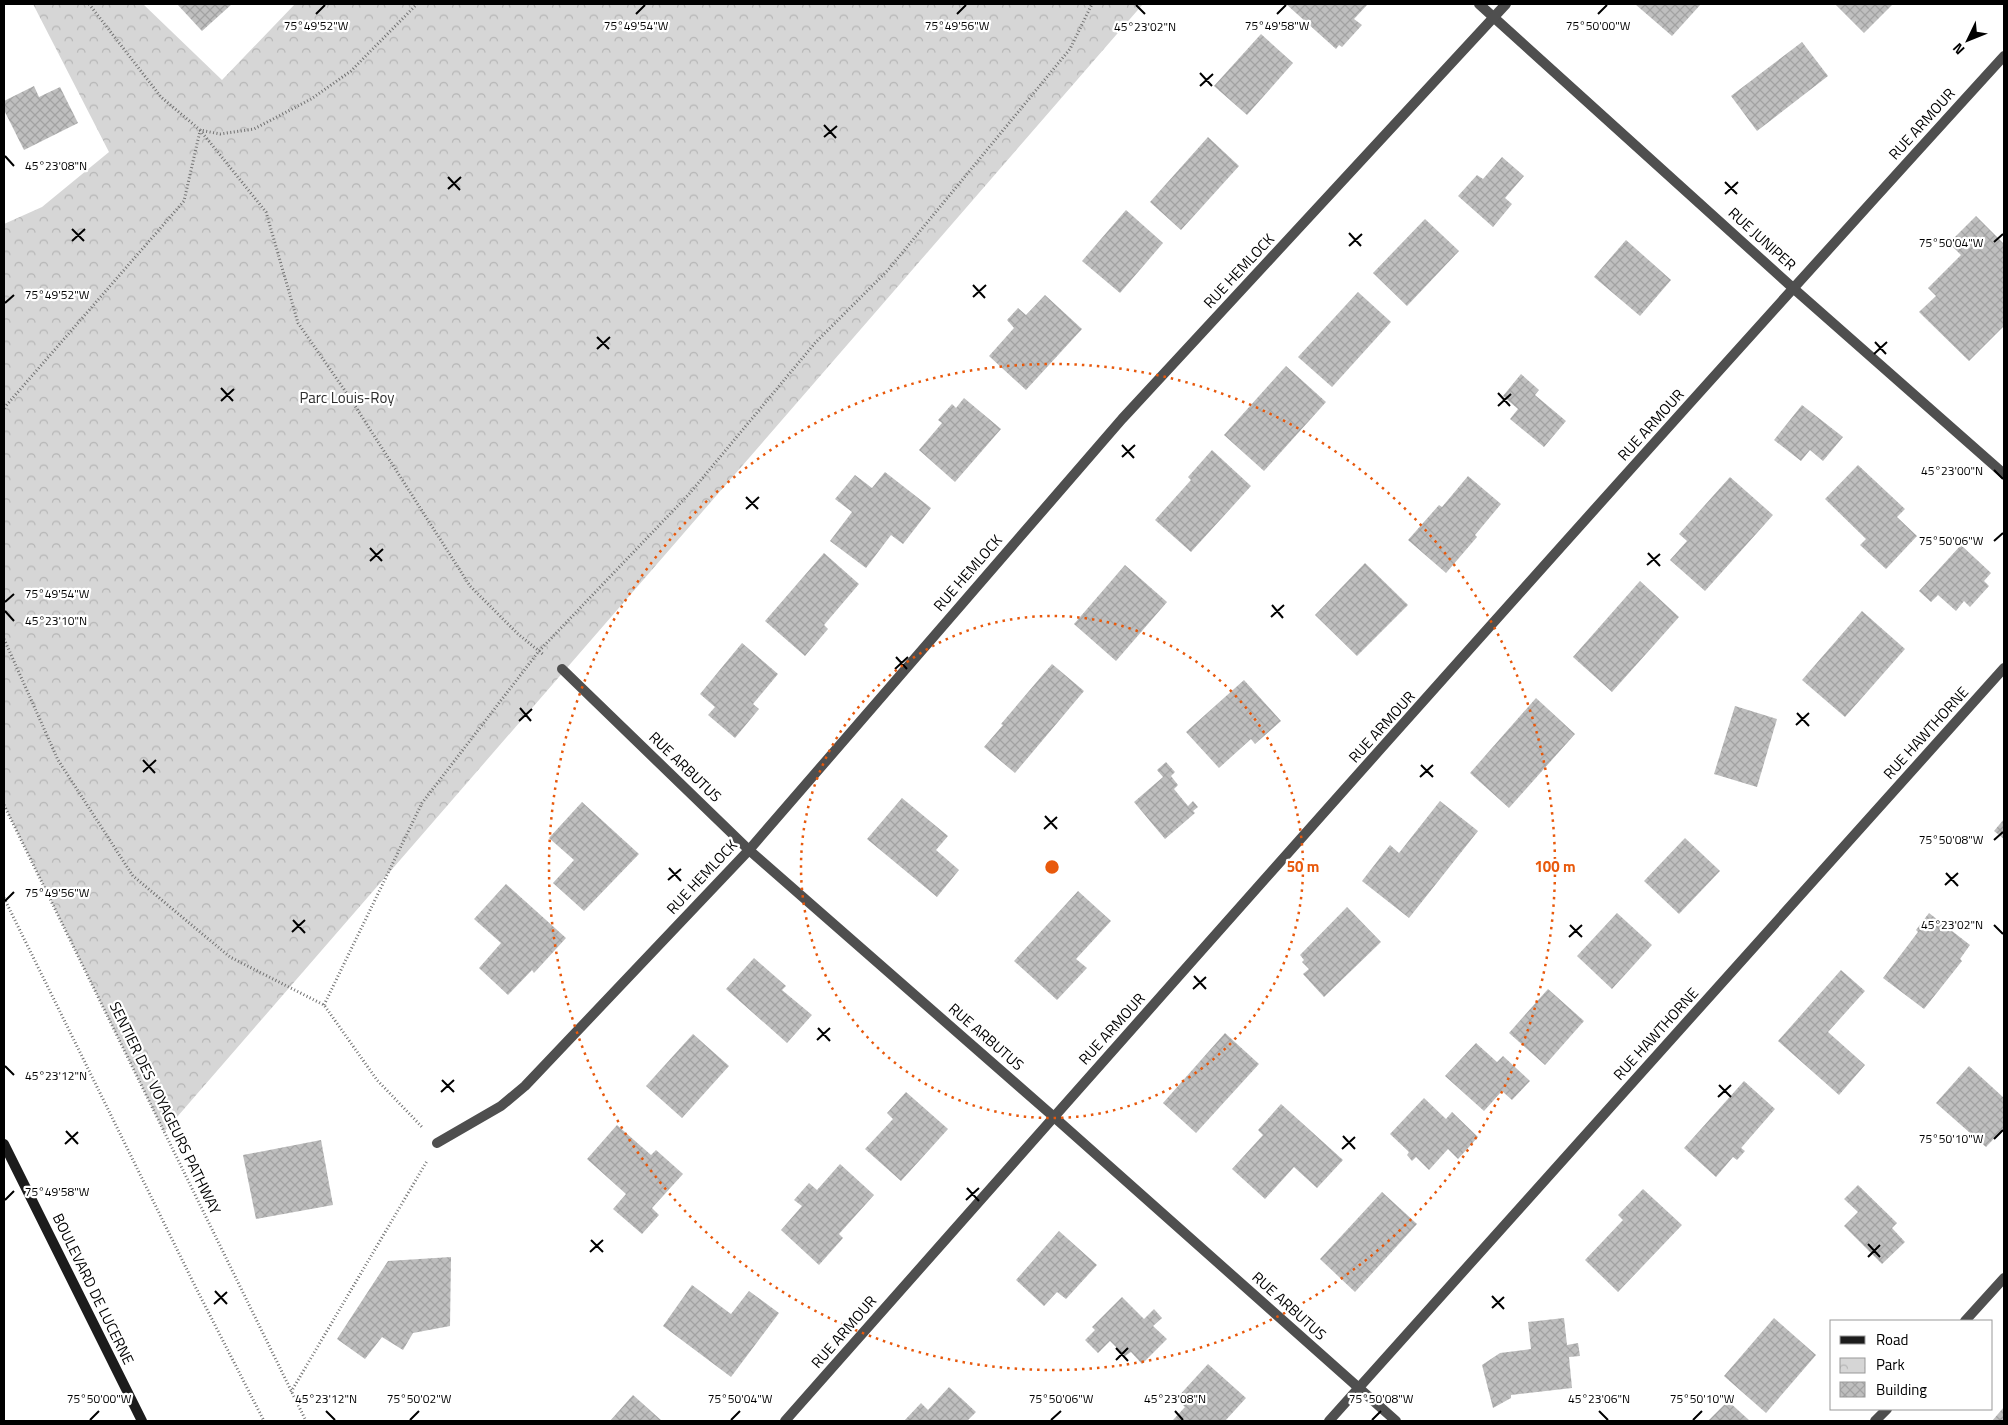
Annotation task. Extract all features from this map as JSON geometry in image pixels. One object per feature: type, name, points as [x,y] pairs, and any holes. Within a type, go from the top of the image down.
[{"type":"main road","name":"BOULEVARD DE LUCERNE","points":[[4,1144],[142,1421]]},
{"type":"street","name":"RUE JUNIPER","points":[[1479,4],[1793,288],[2004,474]]},
{"type":"street","name":"RUE HEMLOCK","points":[[437,1143],[501,1106],[525,1086],[749,850],[1122,418],[1506,4]]},
{"type":"street","name":"RUE ARMOUR","points":[[785,1421],[1054,1116],[1793,288],[2004,56]]},
{"type":"street","name":"RUE HAWTHORNE","points":[[1329,1421],[2004,668]]},
{"type":"street","name":"RUE ARBUTUS","points":[[562,670],[749,850],[1054,1116],[1396,1421]]},
{"type":"street","points":[[1966,1320],[2004,1278]]},
{"type":"street","points":[[1876,1421],[1886,1410]]},
{"type":"path","points":[[89,4],[161,97],[200,130],[266,212],[298,323],[350,398],[470,586],[518,634],[562,670]]},
{"type":"path","points":[[200,130],[220,134],[254,129],[311,99],[351,71],[417,4]]},
{"type":"path","points":[[324,1004],[422,802],[539,651],[690,493],[815,343],[888,270],[1070,49],[1092,4]]},
{"type":"path","points":[[4,408],[184,201],[200,130]]},
{"type":"path","points":[[4,639],[58,760],[133,876],[230,957],[324,1004],[378,1080],[437,1143],[291,1392]]},
{"type":"path","name":"SENTIER DES VOYAGEURS PATHWAY","points":[[4,805],[306,1421]]},
{"type":"path","points":[[4,898],[264,1421]]},
{"type":"green space","name":"Parc Louis-Roy","points":[[33,4],[143,4],[222,80],[295,4],[1143,4],[164,1132],[4,805],[4,224],[42,207],[109,152]]},
{"type":"building","points":[[177,4],[232,4],[202,31]]},
{"type":"building","points":[[1286,4],[1368,4],[1354,19],[1362,25],[1342,47],[1339,45],[1336,49]]},
{"type":"building","points":[[1635,4],[1701,4],[1672,36]]},
{"type":"building","points":[[1835,4],[1893,4],[1864,33]]},
{"type":"building","points":[[1261,34],[1293,63],[1247,115],[1214,86]]},
{"type":"building","points":[[1802,42],[1828,76],[1757,131],[1731,96]]},
{"type":"building","points":[[34,86],[39,97],[60,87],[78,123],[24,150],[4,110],[4,101]]},
{"type":"building","points":[[1208,137],[1239,166],[1181,230],[1150,202]]},
{"type":"building","points":[[1502,157],[1524,176],[1505,198],[1512,204],[1493,227],[1458,196],[1477,175],[1483,179]]},
{"type":"building","points":[[1126,210],[1163,243],[1120,293],[1082,261]]},
{"type":"building","points":[[1976,216],[2004,244],[2004,326],[1969,361],[1919,312],[1936,296],[1928,288],[1961,255],[1949,243]]},
{"type":"building","points":[[1425,219],[1459,251],[1407,306],[1373,273]]},
{"type":"building","points":[[1626,240],[1671,280],[1640,316],[1594,277]]},
{"type":"building","points":[[1358,292],[1391,322],[1332,387],[1298,357]]},
{"type":"building","points":[[1045,295],[1082,329],[1026,390],[989,356],[1014,328],[1007,320],[1018,308],[1026,315]]},
{"type":"building","points":[[1286,366],[1326,402],[1264,471],[1224,435]]},
{"type":"building","points":[[1521,374],[1539,390],[1535,395],[1566,421],[1544,447],[1510,419],[1518,409],[1503,396]]},
{"type":"building","points":[[964,398],[1001,429],[955,482],[919,450],[942,423],[938,420],[952,404],[956,408]]},
{"type":"building","points":[[1802,405],[1843,437],[1823,461],[1810,450],[1801,461],[1774,440]]},
{"type":"building","points":[[1212,450],[1251,486],[1191,552],[1155,520],[1191,480],[1188,477]]},
{"type":"building","points":[[1858,465],[1905,509],[1897,517],[1917,536],[1886,569],[1860,545],[1866,539],[1825,499]]},
{"type":"building","points":[[885,472],[931,508],[903,544],[891,535],[866,568],[830,541],[852,512],[835,499],[855,475],[872,488]]},
{"type":"building","points":[[1468,476],[1501,504],[1475,535],[1477,537],[1446,573],[1408,540],[1439,505],[1442,507]]},
{"type":"building","points":[[1730,477],[1773,515],[1705,591],[1670,560],[1687,541],[1679,534]]},
{"type":"building","points":[[1961,545],[1991,573],[1984,581],[1989,586],[1970,607],[1964,601],[1956,611],[1938,595],[1931,602],[1919,591]]},
{"type":"building","points":[[824,553],[859,584],[824,625],[828,629],[805,656],[765,621]]},
{"type":"building","points":[[1365,563],[1408,605],[1357,656],[1315,615]]},
{"type":"building","points":[[1125,565],[1167,602],[1116,661],[1074,624]]},
{"type":"building","points":[[1640,581],[1679,617],[1612,692],[1573,657]]},
{"type":"building","points":[[1862,611],[1905,649],[1845,717],[1802,680]]},
{"type":"building","points":[[742,643],[778,674],[753,704],[759,709],[735,738],[708,715],[715,707],[700,694]]},
{"type":"building","points":[[1052,664],[1084,691],[1015,773],[984,747]]},
{"type":"building","points":[[1244,680],[1281,721],[1255,744],[1251,739],[1219,768],[1186,732]]},
{"type":"building","points":[[1536,698],[1575,734],[1509,808],[1470,773]]},
{"type":"building","points":[[1735,706],[1777,719],[1757,787],[1714,774]]},
{"type":"building","points":[[1166,762],[1175,772],[1171,776],[1178,785],[1174,789],[1188,806],[1193,801],[1198,807],[1193,811],[1195,813],[1165,839],[1134,802],[1163,777],[1157,770]]},
{"type":"building","points":[[902,798],[948,836],[936,850],[959,870],[937,897],[867,839]]},
{"type":"building","points":[[1440,801],[1478,831],[1409,918],[1362,881],[1390,845],[1399,853]]},
{"type":"building","points":[[582,802],[639,854],[584,911],[553,883],[574,860],[549,838]]},
{"type":"building","points":[[2004,819],[2004,839],[1994,831]]},
{"type":"building","points":[[1685,838],[1720,871],[1679,914],[1644,881]]},
{"type":"building","points":[[506,884],[566,938],[534,973],[532,970],[508,995],[479,968],[501,943],[474,919]]},
{"type":"building","points":[[1078,891],[1111,921],[1076,959],[1087,968],[1057,1000],[1014,961]]},
{"type":"building","points":[[1347,907],[1381,942],[1324,997],[1303,974],[1309,969],[1302,962],[1304,960],[1300,955]]},
{"type":"building","points":[[1617,913],[1652,945],[1612,989],[1577,956]]},
{"type":"building","points":[[1929,913],[1970,945],[1960,959],[1962,961],[1924,1009],[1883,978],[1918,932],[1916,930]]},
{"type":"building","points":[[754,958],[786,986],[782,990],[812,1015],[787,1043],[726,989]]},
{"type":"building","points":[[1841,970],[1865,991],[1828,1032],[1865,1065],[1839,1095],[1778,1041]]},
{"type":"building","points":[[1548,989],[1584,1021],[1545,1065],[1509,1033]]},
{"type":"building","points":[[1225,1033],[1259,1064],[1196,1133],[1163,1103]]},
{"type":"building","points":[[693,1034],[729,1066],[682,1118],[646,1086]]},
{"type":"building","points":[[1476,1043],[1497,1062],[1503,1056],[1530,1081],[1512,1100],[1502,1091],[1484,1111],[1445,1076]]},
{"type":"building","points":[[1969,1066],[2004,1098],[2004,1128],[1986,1147],[1936,1103]]},
{"type":"building","points":[[1744,1081],[1775,1109],[1741,1148],[1745,1151],[1737,1160],[1733,1157],[1716,1177],[1684,1148]]},
{"type":"building","points":[[906,1092],[948,1129],[901,1181],[865,1149],[893,1119],[887,1113]]},
{"type":"building","points":[[1424,1098],[1446,1119],[1452,1112],[1478,1137],[1458,1159],[1448,1149],[1429,1170],[1416,1157],[1412,1161],[1407,1155],[1409,1152],[1390,1134]]},
{"type":"building","points":[[1281,1104],[1343,1160],[1317,1188],[1294,1167],[1265,1199],[1232,1169],[1263,1135],[1258,1130]]},
{"type":"building","points":[[617,1125],[651,1155],[656,1150],[683,1174],[652,1208],[659,1215],[642,1234],[613,1209],[626,1194],[587,1159]]},
{"type":"building","points":[[321,1140],[333,1205],[256,1219],[243,1155]]},
{"type":"building","points":[[840,1164],[874,1195],[839,1234],[843,1238],[819,1265],[781,1230],[802,1206],[794,1200],[809,1183],[817,1190]]},
{"type":"building","points":[[1858,1185],[1897,1223],[1892,1228],[1905,1242],[1882,1264],[1844,1226],[1858,1212],[1844,1199]]},
{"type":"building","points":[[1643,1189],[1682,1225],[1618,1292],[1585,1260],[1623,1220],[1618,1215]]},
{"type":"building","points":[[1382,1192],[1417,1224],[1355,1292],[1320,1259]]},
{"type":"building","points":[[1059,1231],[1097,1265],[1066,1299],[1057,1292],[1044,1306],[1016,1280]]},
{"type":"building","points":[[451,1257],[450,1326],[413,1333],[403,1350],[382,1337],[365,1359],[337,1339],[388,1261]]},
{"type":"building","points":[[692,1285],[731,1314],[749,1291],[779,1313],[731,1377],[663,1326]]},
{"type":"building","points":[[1122,1297],[1144,1319],[1154,1309],[1162,1318],[1153,1326],[1167,1339],[1142,1364],[1131,1352],[1125,1356],[1110,1341],[1098,1353],[1085,1340],[1095,1330],[1092,1327]]},
{"type":"building","points":[[1564,1318],[1567,1345],[1578,1343],[1580,1356],[1569,1357],[1572,1388],[1511,1395],[1511,1398],[1493,1408],[1482,1365],[1500,1353],[1531,1349],[1528,1322]]},
{"type":"building","points":[[1774,1318],[1816,1355],[1766,1413],[1724,1376]]},
{"type":"building","points":[[1208,1364],[1246,1398],[1225,1421],[1174,1421],[1185,1407],[1176,1399]]},
{"type":"building","points":[[949,1387],[976,1412],[967,1421],[904,1421],[921,1403],[928,1410]]},
{"type":"building","points":[[633,1395],[662,1421],[610,1421]]},
{"type":"building","points":[[1728,1401],[1750,1421],[1708,1421]]},
{"type":"building","points":[[2004,1407],[2004,1421],[1992,1421]]}]
